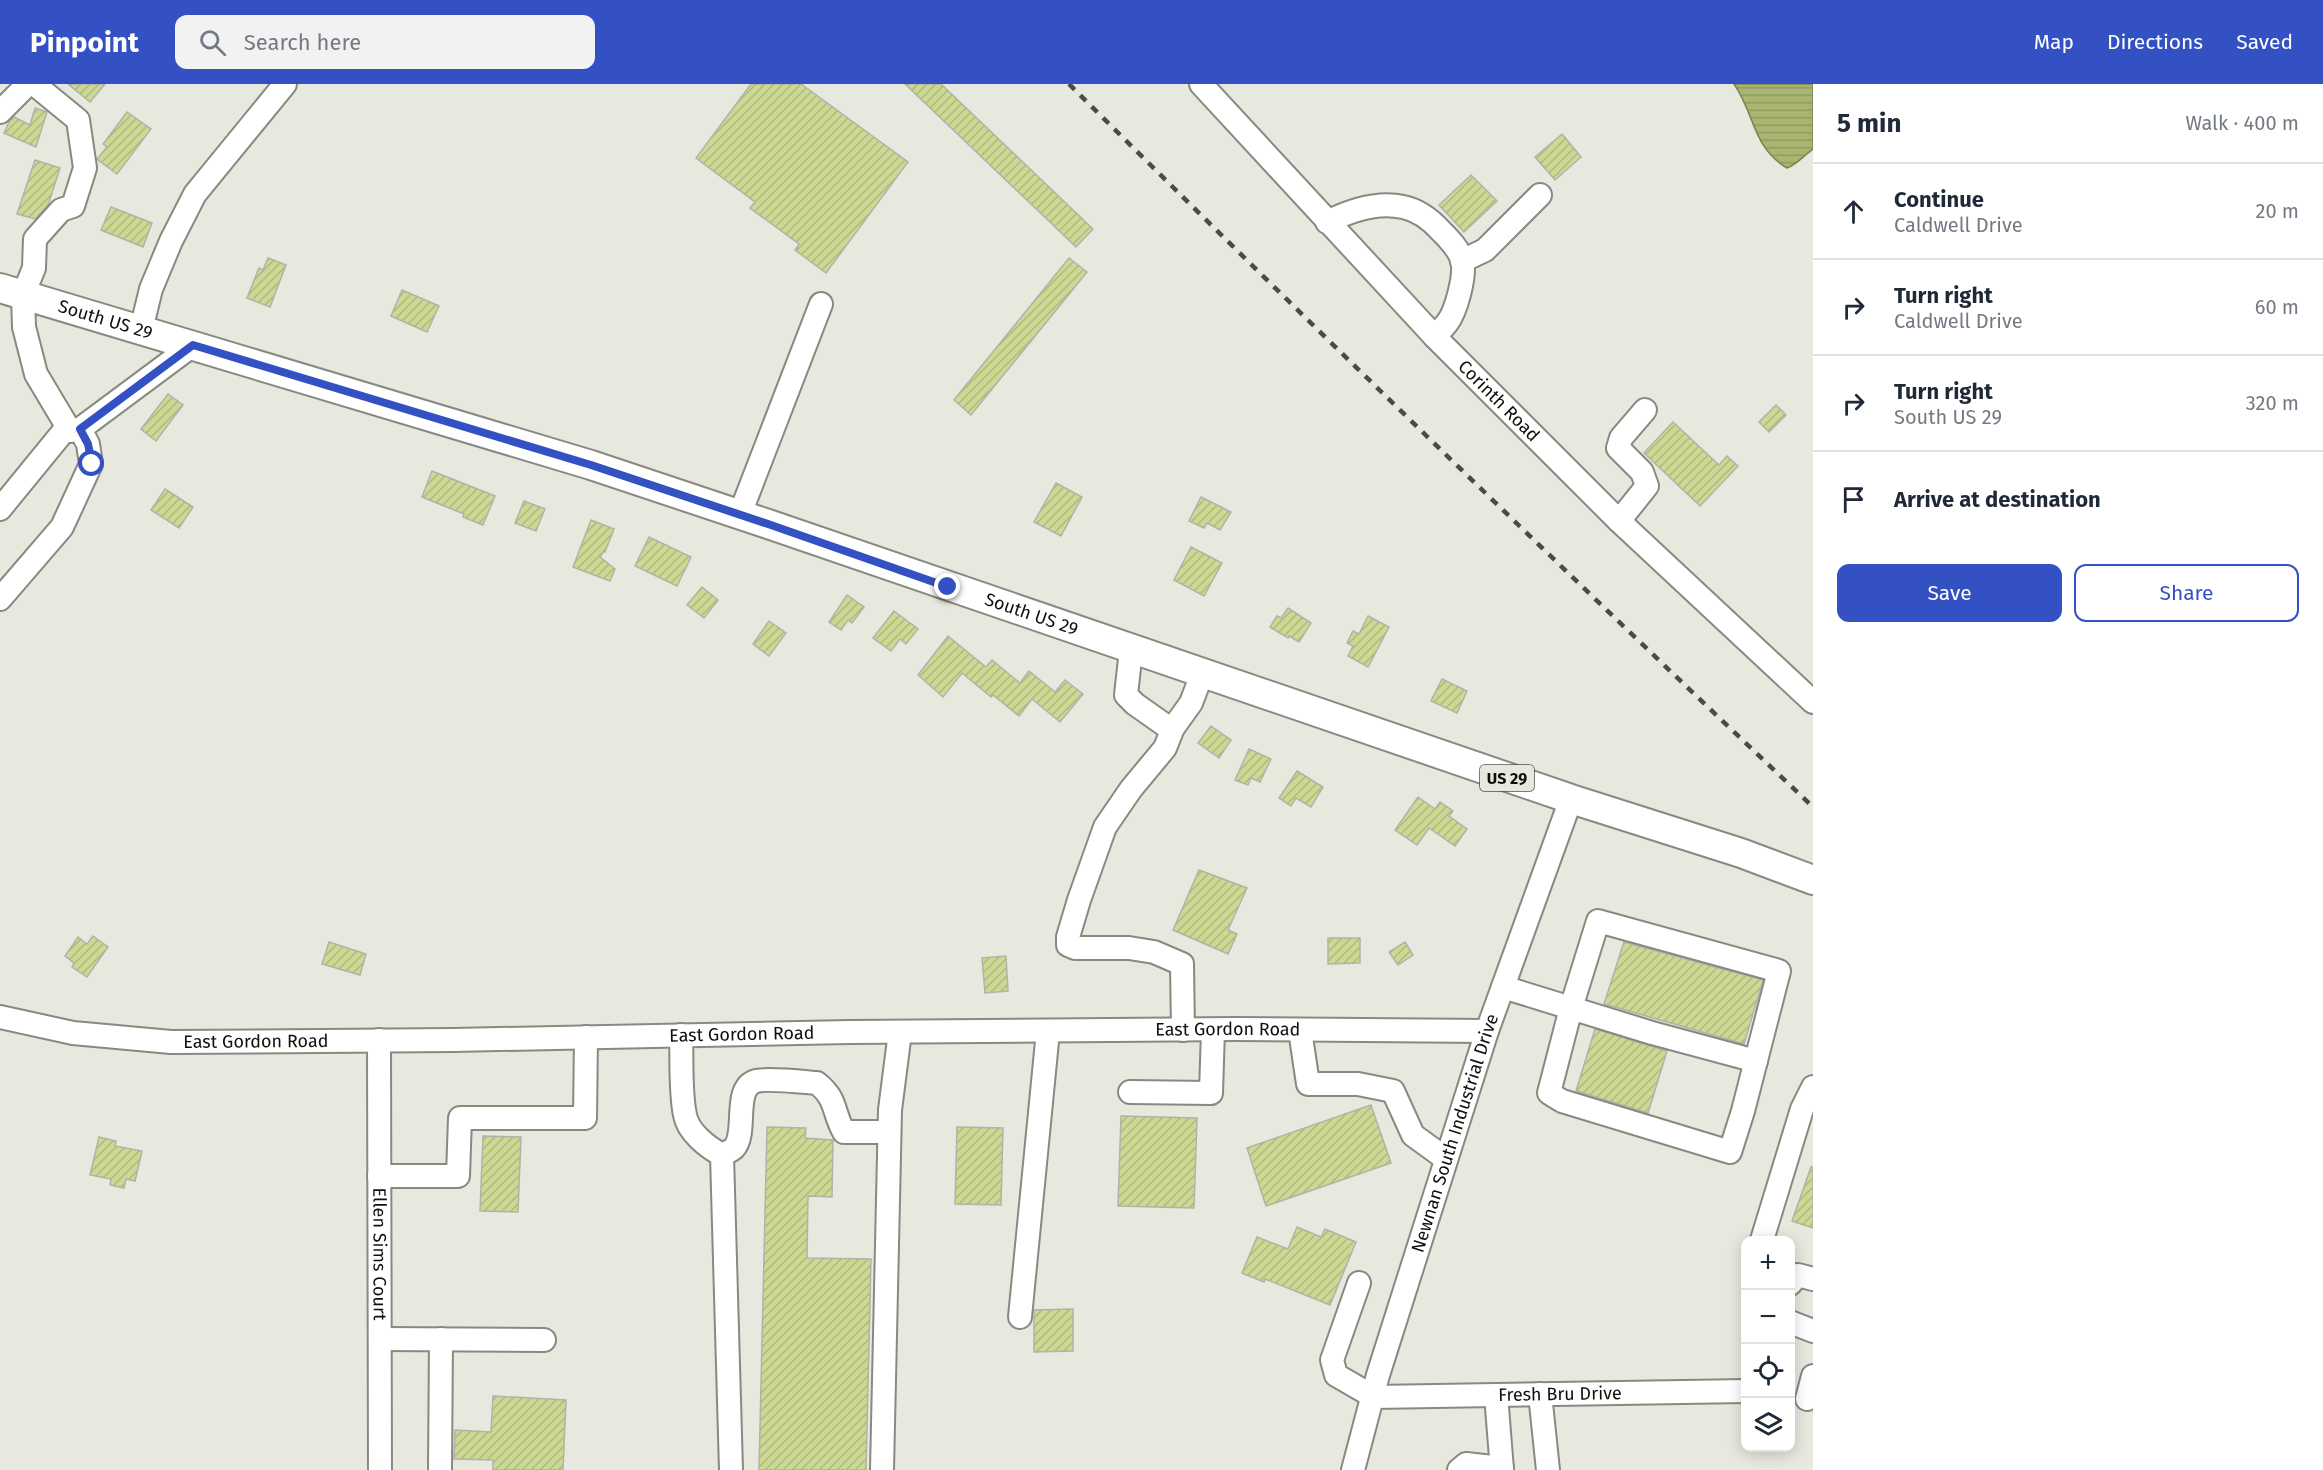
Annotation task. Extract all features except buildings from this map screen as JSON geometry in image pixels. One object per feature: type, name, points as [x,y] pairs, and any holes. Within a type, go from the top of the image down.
[{"type":"main road","name":"South US 29","points":[[12,292],[591,465],[740,514],[1202,674]]},
{"type":"main road","name":"US 29","points":[[1202,674],[1571,800],[1741,853],[1813,880]]},
{"type":"street","points":[[0,112],[28,84]]},
{"type":"street","points":[[0,599],[62,526],[92,464],[88,444],[75,430],[36,374],[12,292],[34,268],[34,239],[61,210],[73,206],[85,168],[78,120],[34,84]]},
{"type":"street","points":[[141,330],[151,289],[171,241],[195,194],[285,84]]},
{"type":"street","name":"Corinth Road","points":[[1201,84],[1434,337],[1619,521],[1813,702]]},
{"type":"street","points":[[1462,261],[1485,250],[1540,195]]},
{"type":"street","points":[[1327,222],[1350,211],[1379,206],[1402,206],[1420,213],[1434,223],[1452,243],[1462,261],[1462,280],[1458,299],[1448,322],[1434,337]]},
{"type":"street","points":[[740,514],[821,304]]},
{"type":"street","points":[[0,508],[63,432],[75,430],[193,345]]},
{"type":"street","points":[[1619,521],[1647,486],[1642,472],[1618,448],[1621,438],[1646,410]]},
{"type":"street","points":[[1131,650],[1126,694],[1135,704],[1168,728],[1173,728]]},
{"type":"street","points":[[1183,1030],[1182,964],[1154,952],[1129,948],[1075,948],[1068,945],[1068,937],[1105,827],[1131,789],[1165,748],[1173,728],[1191,703],[1202,674]]},
{"type":"street","name":"Newnan South Industrial Drive","points":[[1353,1470],[1378,1375],[1487,1031],[1571,800]]},
{"type":"street","points":[[1598,921],[1779,971],[1730,1152],[1562,1101],[1549,1093],[1571,1008],[1598,921]]},
{"type":"street","points":[[1503,987],[1652,1033],[1756,1061]]},
{"type":"street","name":"East Gordon Road","points":[[0,1017],[73,1032],[171,1042],[900,1032],[1487,1031]]},
{"type":"street","points":[[1130,1092],[1211,1093],[1214,1030]]},
{"type":"street","points":[[1300,1030],[1308,1084],[1358,1084],[1393,1091],[1413,1135],[1446,1159]]},
{"type":"street","points":[[1020,1317],[1048,1031]]},
{"type":"street","points":[[882,1470],[890,1110],[900,1032]]},
{"type":"street","points":[[681,1035],[685,1117],[696,1135],[711,1149],[722,1155]]},
{"type":"street","points":[[379,1176],[458,1176],[460,1118],[585,1118],[586,1037]]},
{"type":"street","name":"Ellen Sims Court","points":[[379,1040],[380,1470]]},
{"type":"street","points":[[722,1155],[735,1147],[739,1137],[743,1097],[747,1087],[756,1081],[817,1083],[834,1100],[838,1122],[844,1132],[890,1132]]},
{"type":"street","points":[[1763,1236],[1802,1109],[1813,1087]]},
{"type":"street","points":[[722,1155],[731,1470]]},
{"type":"street","points":[[1795,1279],[1798,1275],[1813,1279]]},
{"type":"street","points":[[1359,1283],[1332,1360],[1336,1375],[1374,1397]]},
{"type":"street","points":[[1795,1324],[1813,1331]]},
{"type":"street","points":[[380,1339],[544,1340]]},
{"type":"street","points":[[440,1470],[441,1340]]},
{"type":"street","points":[[1804,1398],[1813,1376]]},
{"type":"street","name":"Fresh Bru Drive","points":[[1374,1397],[1741,1391]]},
{"type":"street","points":[[1540,1394],[1548,1470]]},
{"type":"street","points":[[1459,1470],[1466,1464],[1502,1469],[1496,1395]]},
{"type":"shaded area","points":[[1734,84],[1813,84],[1813,149],[1787,168],[1776,160],[1760,140]]},
{"type":"railway","points":[[1069,84],[1439,448],[1813,807]]},
{"type":"route","points":[[92,464],[88,444],[80,429],[193,345],[591,465],[948,587]]}]
